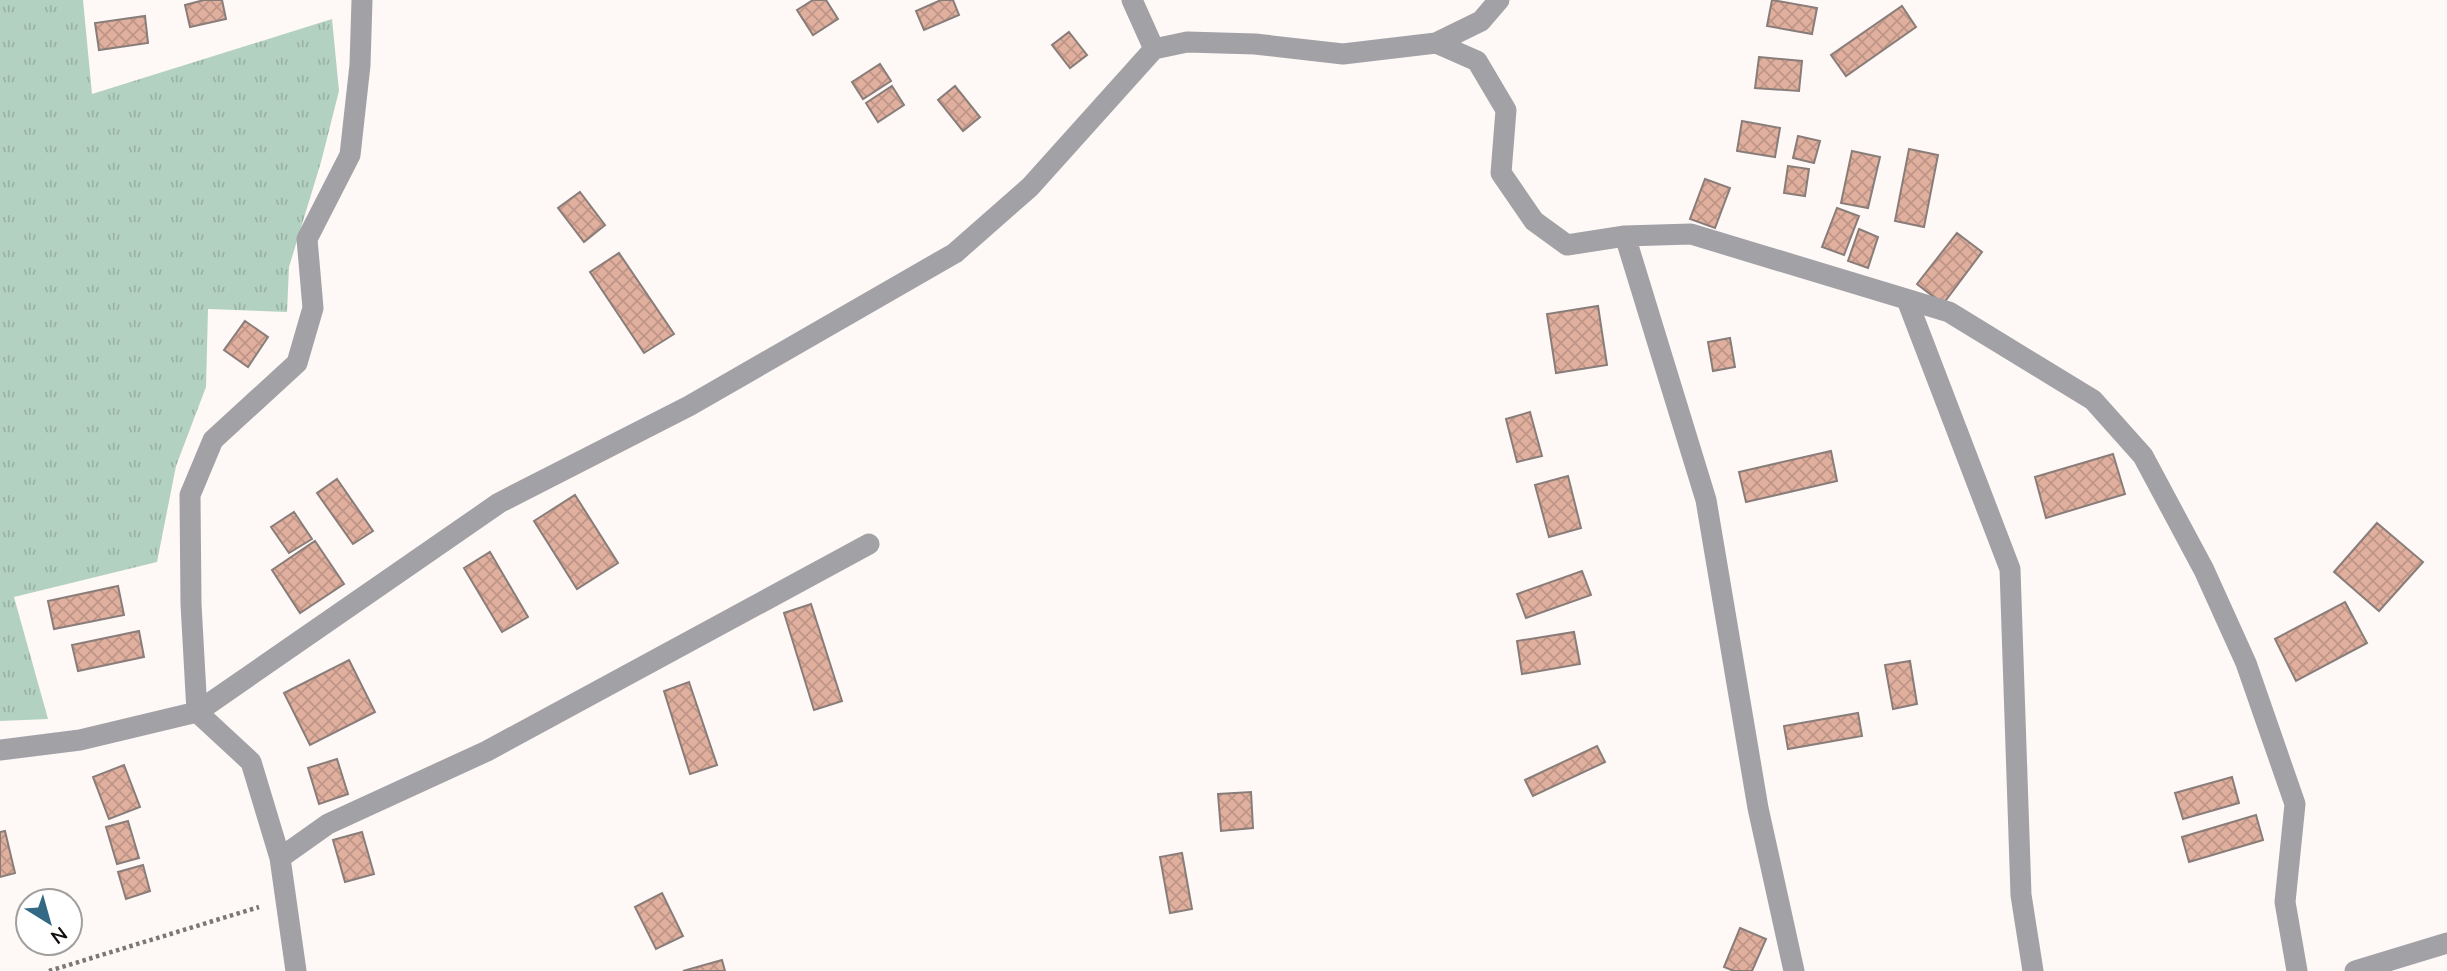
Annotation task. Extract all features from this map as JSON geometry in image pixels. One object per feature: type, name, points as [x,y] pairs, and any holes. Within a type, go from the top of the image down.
[{"type":"street","points":[[296,971],[280,858],[251,762],[197,712],[191,604],[190,495],[213,440],[297,363],[313,308],[307,239],[350,155],[360,65],[362,0]]},
{"type":"street","points":[[1132,0],[1154,49]]},
{"type":"street","points":[[0,750],[80,740],[197,712],[499,503],[689,406],[955,253],[1030,187],[1154,49],[1186,42],[1255,44],[1343,54],[1436,43],[1481,21],[1500,0]]},
{"type":"street","points":[[1436,43],[1478,61],[1506,110],[1501,173],[1534,221],[1567,245],[1625,236],[1691,234],[1949,312],[2093,400],[2143,456],[2204,570],[2246,663],[2295,804],[2285,902],[2297,971]]},
{"type":"street","points":[[1625,236],[1706,500],[1758,808],[1794,971]]},
{"type":"street","points":[[1907,300],[2010,569],[2021,895],[2033,971]]},
{"type":"street","points":[[280,858],[328,824],[487,751],[869,544]]},
{"type":"street","points":[[2355,971],[2447,943]]},
{"type":"path","points":[[49,971],[286,899]]},
{"type":"green space","points":[[0,0],[83,0],[92,94],[332,19],[339,91],[289,267],[287,312],[208,309],[206,387],[176,466],[157,562],[14,597],[48,719],[0,721]]},
{"type":"building","points":[[204,0],[222,0],[226,19],[190,27],[185,5]]},
{"type":"building","points":[[813,0],[826,0],[838,19],[813,35],[797,10]]},
{"type":"building","points":[[941,0],[953,0],[959,15],[924,30],[916,11]]},
{"type":"building","points":[[1772,0],[1817,8],[1812,34],[1767,26]]},
{"type":"building","points":[[1902,6],[1916,27],[1846,76],[1831,55]]},
{"type":"building","points":[[145,16],[148,43],[99,50],[95,23]]},
{"type":"building","points":[[1069,32],[1087,55],[1070,68],[1052,45]]},
{"type":"building","points":[[1759,57],[1802,61],[1799,91],[1755,88]]},
{"type":"building","points":[[880,64],[891,81],[863,99],[852,82]]},
{"type":"building","points":[[892,86],[904,105],[878,122],[866,103]]},
{"type":"building","points":[[955,86],[980,117],[963,131],[938,100]]},
{"type":"building","points":[[1742,121],[1780,128],[1775,157],[1737,151]]},
{"type":"building","points":[[1798,136],[1820,141],[1814,163],[1793,158]]},
{"type":"building","points":[[1909,149],[1938,155],[1924,227],[1895,221]]},
{"type":"building","points":[[1852,151],[1880,157],[1868,208],[1841,203]]},
{"type":"building","points":[[1788,166],[1809,169],[1805,196],[1784,193]]},
{"type":"building","points":[[1705,179],[1730,188],[1715,228],[1690,219]]},
{"type":"building","points":[[580,192],[605,225],[584,242],[558,208]]},
{"type":"building","points":[[1837,208],[1859,216],[1844,255],[1822,247]]},
{"type":"building","points":[[1859,229],[1878,237],[1868,268],[1848,261]]},
{"type":"building","points":[[1957,233],[1982,252],[1943,304],[1917,284]]},
{"type":"building","points":[[619,253],[674,334],[644,353],[590,272]]},
{"type":"building","points":[[1598,306],[1607,365],[1556,373],[1547,314]]},
{"type":"building","points":[[245,321],[268,337],[248,367],[224,350]]},
{"type":"building","points":[[1730,338],[1735,367],[1713,371],[1708,342]]},
{"type":"building","points":[[1530,412],[1542,456],[1517,462],[1506,419]]},
{"type":"building","points":[[1831,451],[1837,481],[1746,502],[1739,472]]},
{"type":"building","points":[[2113,454],[2125,494],[2046,518],[2035,477]]},
{"type":"building","points":[[1568,476],[1581,528],[1549,537],[1535,485]]},
{"type":"building","points":[[337,479],[373,531],[353,544],[317,493]]},
{"type":"building","points":[[575,495],[618,563],[577,589],[534,521]]},
{"type":"building","points":[[294,512],[312,539],[289,553],[271,527]]},
{"type":"building","points":[[2377,523],[2423,562],[2379,611],[2334,572]]},
{"type":"building","points":[[315,541],[344,584],[300,613],[272,570]]},
{"type":"building","points":[[490,552],[528,617],[502,632],[464,568]]},
{"type":"building","points":[[1582,571],[1591,595],[1526,618],[1517,594]]},
{"type":"building","points":[[118,586],[124,615],[54,629],[48,601]]},
{"type":"building","points":[[2345,602],[2367,643],[2296,681],[2275,639]]},
{"type":"building","points":[[811,604],[842,701],[814,710],[784,613]]},
{"type":"building","points":[[139,631],[144,657],[78,671],[72,645]]},
{"type":"building","points":[[1574,632],[1580,664],[1522,674],[1517,641]]},
{"type":"building","points":[[349,660],[375,712],[310,745],[284,693]]},
{"type":"building","points":[[1910,661],[1917,704],[1893,709],[1885,665]]},
{"type":"building","points":[[689,682],[717,765],[690,774],[664,691]]},
{"type":"building","points":[[1858,713],[1862,736],[1788,749],[1784,726]]},
{"type":"building","points":[[1597,746],[1605,762],[1533,796],[1525,780]]},
{"type":"building","points":[[337,759],[348,794],[319,804],[308,768]]},
{"type":"building","points":[[124,765],[140,807],[109,819],[93,777]]},
{"type":"building","points":[[2232,777],[2239,803],[2183,819],[2175,793]]},
{"type":"building","points":[[1251,792],[1253,828],[1221,831],[1218,794]]},
{"type":"building","points":[[2256,815],[2263,840],[2189,862],[2182,837]]},
{"type":"building","points":[[128,821],[139,858],[117,864],[106,827]]},
{"type":"building","points":[[5,831],[15,873],[0,877],[0,832]]},
{"type":"building","points":[[362,832],[374,874],[345,882],[333,840]]},
{"type":"building","points":[[1182,853],[1192,909],[1170,913],[1160,857]]},
{"type":"building","points":[[143,865],[150,891],[126,899],[118,872]]},
{"type":"building","points":[[662,893],[683,936],[656,949],[635,907]]},
{"type":"building","points":[[1740,928],[1766,939],[1752,971],[1734,971],[1724,967]]},
{"type":"building","points":[[722,960],[725,971],[683,971]]}]
